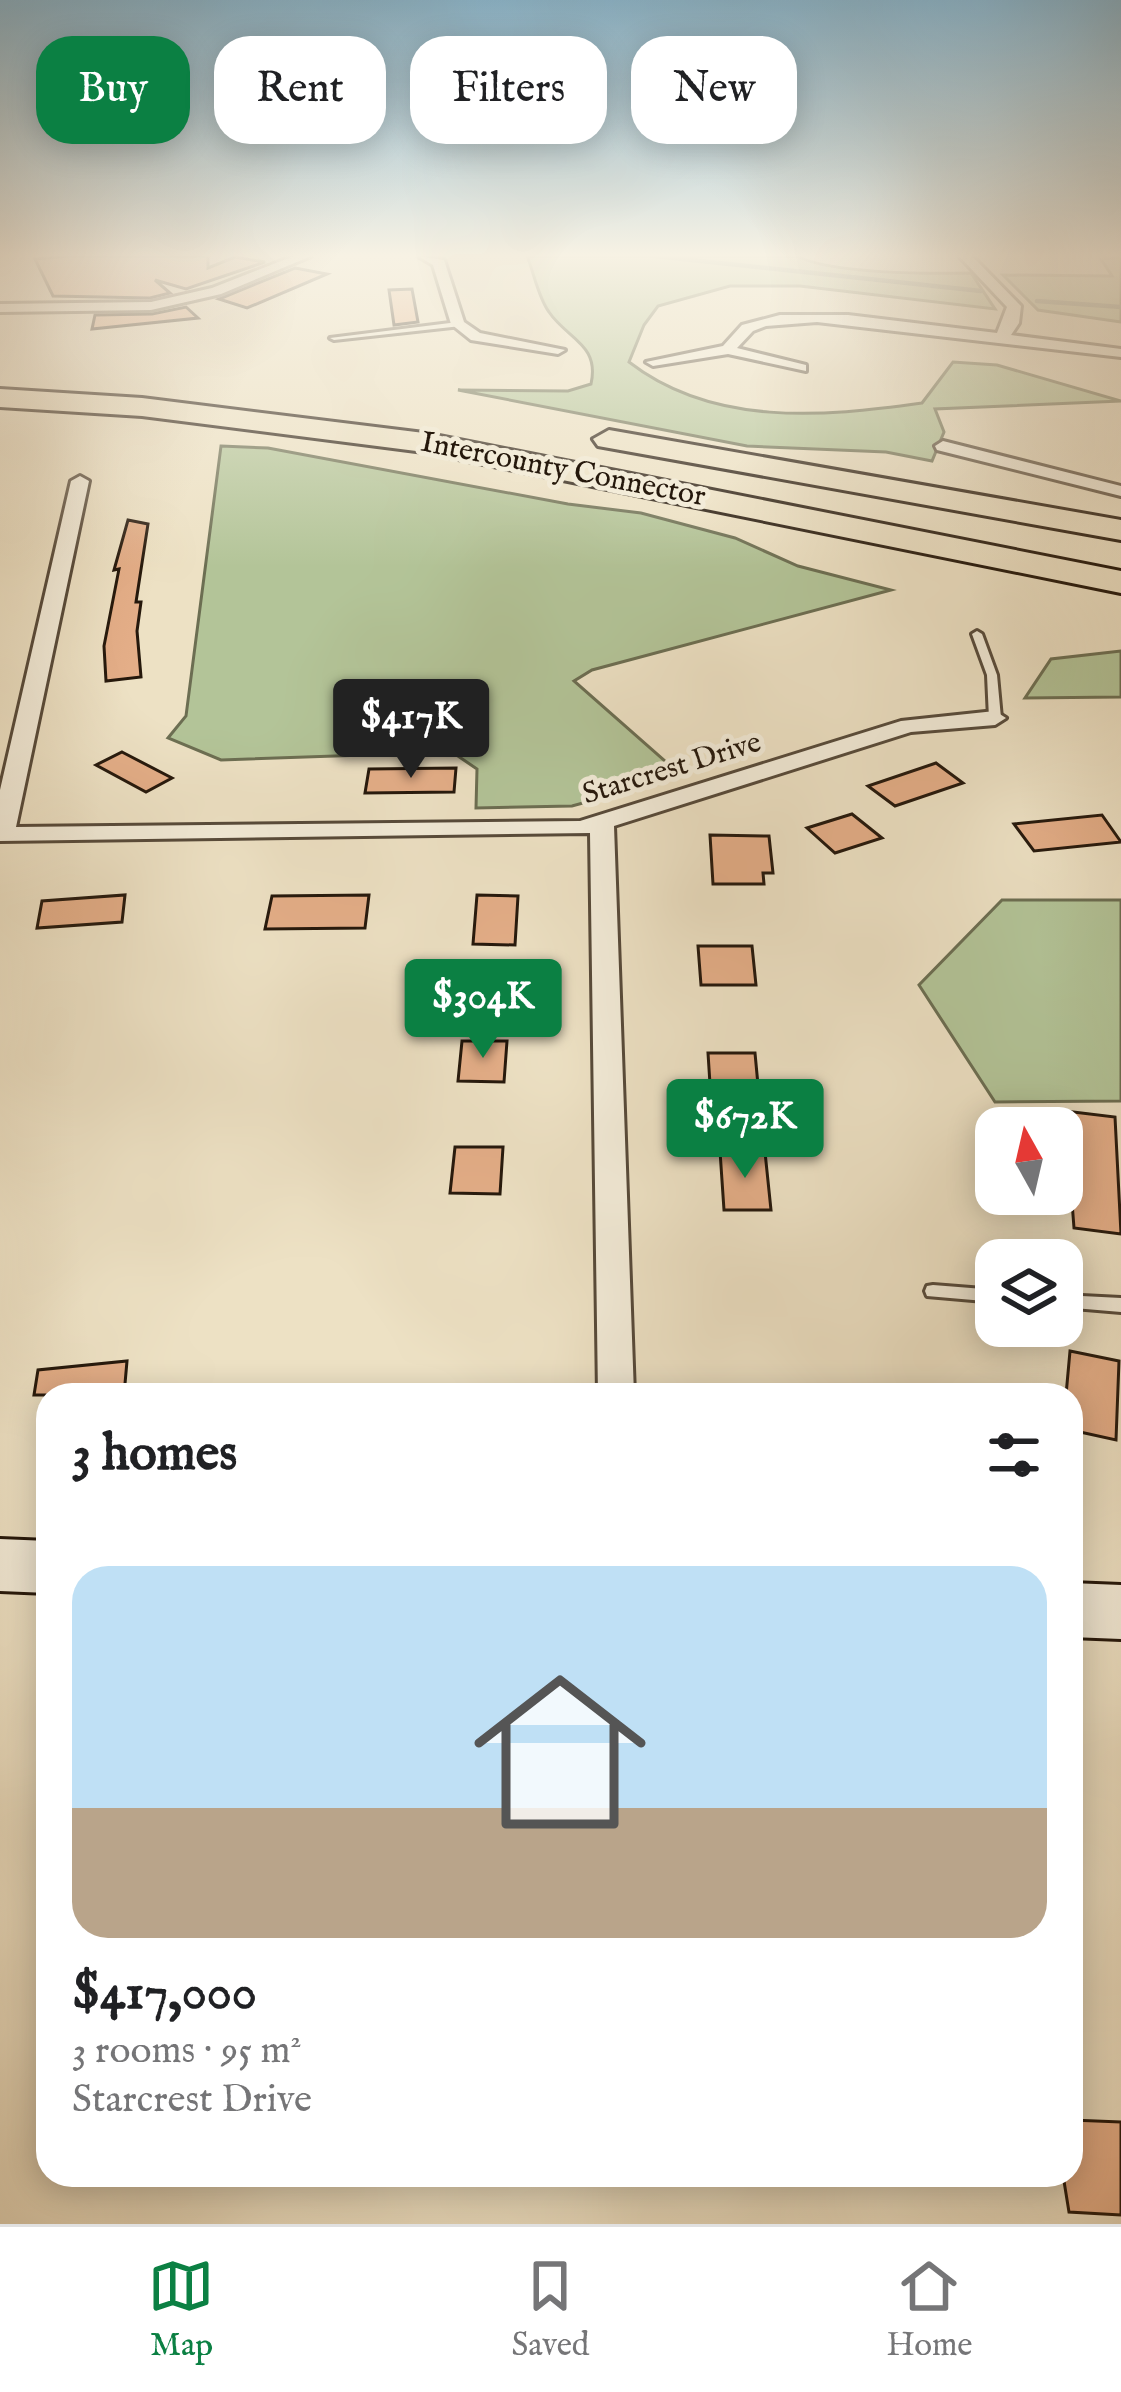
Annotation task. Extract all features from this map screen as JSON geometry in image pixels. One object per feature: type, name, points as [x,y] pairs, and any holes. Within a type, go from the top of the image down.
[{"type":"highway","name":"Intercounty Connector","points":[[0,374],[393,407]]},
{"type":"highway","name":"Intercounty Connector","points":[[0,398],[221,416],[437,444],[1121,584]]},
{"type":"highway","name":"Intercounty Connector","points":[[570,432],[999,531],[1121,550]]},
{"type":"highway","points":[[609,440],[1121,530]]},
{"type":"main road","points":[[0,1565],[36,1566]]},
{"type":"main road","points":[[1083,1610],[1121,1612]]},
{"type":"street","points":[[653,362],[667,360]]},
{"type":"street","points":[[768,360],[801,368]]},
{"type":"street","points":[[943,446],[1008,456],[1042,471],[1121,491]]},
{"type":"street","points":[[1,834],[80,481]]},
{"type":"street","name":"Starcrest Drive","points":[[1,834],[481,832],[602,824],[909,726],[995,718]]},
{"type":"street","points":[[602,824],[616,1383]]},
{"type":"lane","points":[[977,634],[992,675],[995,718]]},
{"type":"lane","points":[[933,1291],[975,1294]]},
{"type":"lane","points":[[1083,1302],[1121,1305]]},
{"type":"green space","points":[[591,360],[630,360],[662,383],[696,398],[770,412],[846,412],[922,403],[953,362],[997,365],[1121,401],[935,409],[944,432],[932,461],[886,452],[747,446],[458,390],[568,391],[591,384]]},
{"type":"green space","points":[[221,446],[268,448],[568,504],[641,513],[735,538],[798,566],[891,590],[592,670],[574,681],[682,776],[572,806],[476,808],[477,769],[452,752],[221,760],[168,738],[186,716]]},
{"type":"green space","points":[[1121,651],[1121,697],[1025,698],[1051,659]]},
{"type":"green space","points":[[1002,900],[1121,900],[1121,1101],[995,1102],[919,985]]},
{"type":"building","points":[[128,520],[148,524],[136,602],[141,602],[137,631],[141,677],[106,681],[104,646],[119,569],[114,570]]},
{"type":"building","points":[[122,752],[172,778],[146,792],[96,765]]},
{"type":"building","points":[[936,763],[963,783],[895,806],[868,786]]},
{"type":"building","points":[[456,768],[454,792],[365,793],[369,769]]},
{"type":"building","points":[[852,814],[882,838],[835,853],[807,828]]},
{"type":"building","points":[[1102,815],[1121,842],[1034,851],[1014,824]]},
{"type":"building","points":[[710,835],[769,836],[773,873],[763,873],[764,884],[713,884]]},
{"type":"building","points":[[125,895],[122,922],[37,928],[42,901]]},
{"type":"building","points":[[369,895],[365,928],[265,929],[272,896]]},
{"type":"building","points":[[477,895],[518,896],[515,945],[473,944]]},
{"type":"building","points":[[698,946],[752,946],[756,985],[701,985]]},
{"type":"building","points":[[462,1041],[507,1041],[504,1082],[458,1081]]},
{"type":"building","points":[[708,1053],[755,1053],[758,1085],[710,1084]]},
{"type":"building","points":[[1083,1113],[1115,1117],[1121,1234],[1074,1228],[1073,1215],[1083,1215]]},
{"type":"building","points":[[455,1147],[503,1147],[500,1194],[450,1193]]},
{"type":"building","points":[[720,1151],[765,1152],[771,1210],[724,1210]]},
{"type":"building","points":[[1070,1351],[1119,1361],[1116,1440],[1083,1433],[1083,1383],[1067,1383]]},
{"type":"building","points":[[127,1361],[125,1383],[36,1383],[34,1395],[38,1370]]},
{"type":"building","points":[[1083,2120],[1121,2122],[1121,2215],[1069,2212],[1065,2187],[1083,2187]]}]
